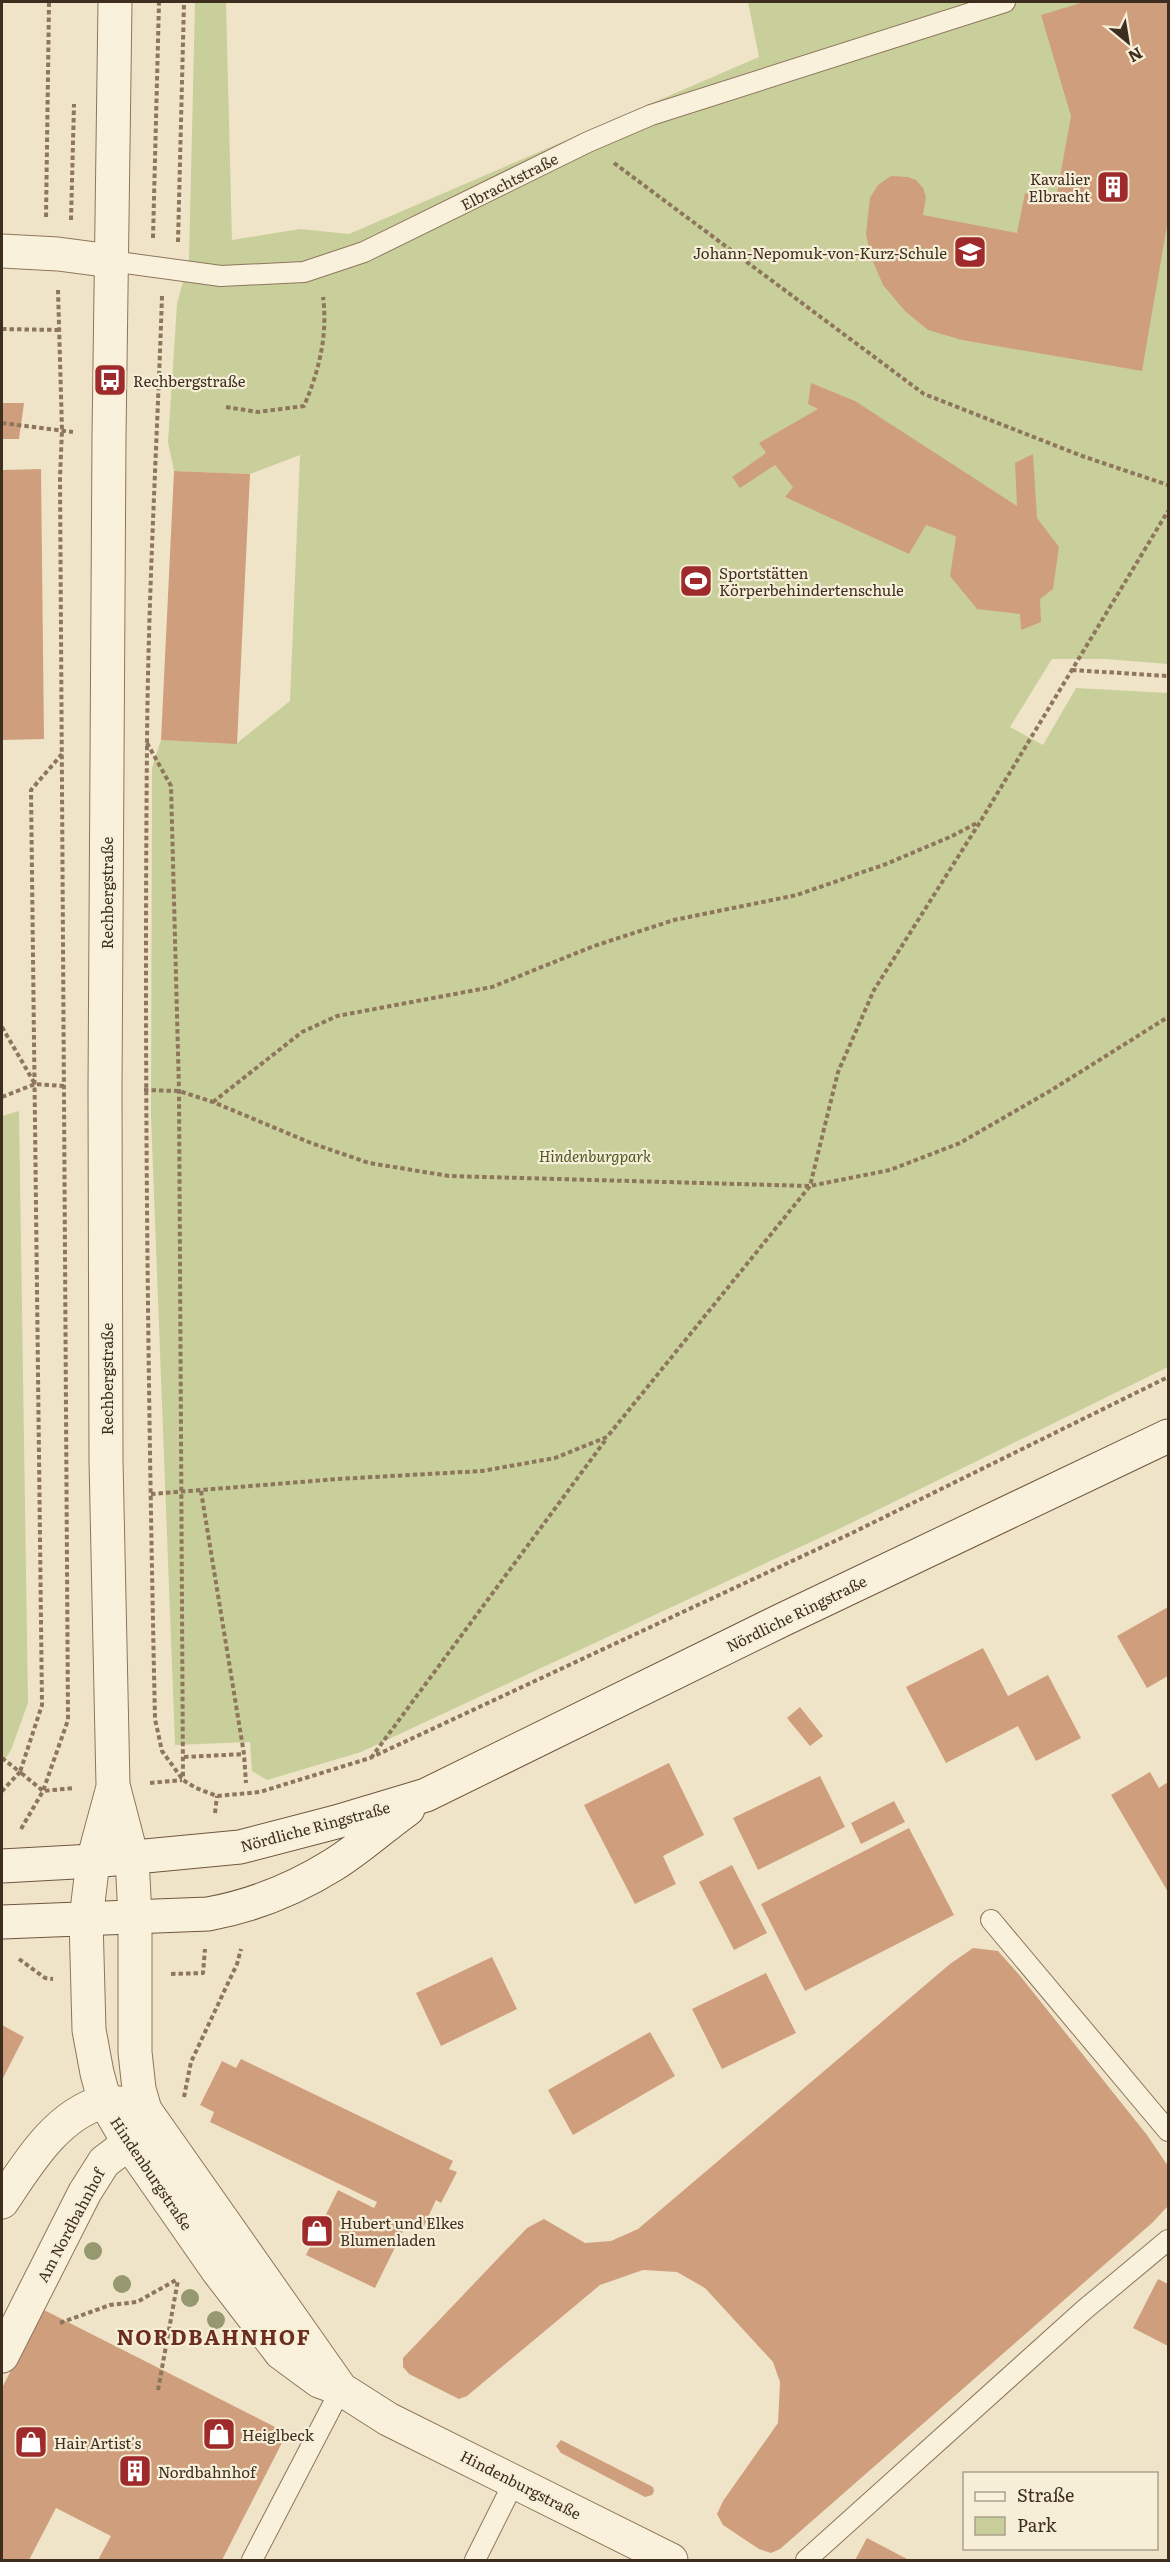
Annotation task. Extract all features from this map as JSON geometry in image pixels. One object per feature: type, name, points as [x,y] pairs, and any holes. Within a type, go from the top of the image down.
[{"type":"street","name":"Rechbergstraße","points":[[115,2],[109,437],[105,1089],[106,1449],[114,1785],[132,1858]]},
{"type":"street","name":"Elbrachtstraße","points":[[2,251],[58,254],[111,261]]},
{"type":"street","name":"Nördliche Ringstraße","points":[[2,1866],[93,1862],[240,1847],[426,1795],[782,1620],[1168,1436]]},
{"type":"street","name":"Rechbergstraße","points":[[93,1862],[114,1785]]},
{"type":"street","name":"Nördliche Ringstraße","points":[[2,1922],[225,1911],[284,1891],[334,1865],[426,1795]]},
{"type":"street","name":"Hindenburgstraße","points":[[132,1858],[135,1917],[135,2052],[139,2089],[145,2110],[341,2389]]},
{"type":"street","name":"Hindenburgstraße","points":[[93,1862],[86,1919],[89,2030],[105,2102],[129,2143],[267,2337],[299,2368],[319,2381],[341,2389],[388,2419],[515,2480],[671,2560]]},
{"type":"street","points":[[2,2202],[34,2154],[69,2120],[105,2102],[145,2110]]},
{"type":"street","name":"Am Nordbahnhof","points":[[2,2356],[94,2176],[104,2162],[129,2143],[145,2110]]},
{"type":"lane","name":"Elbrachtstraße","points":[[111,261],[221,276],[304,272],[364,252],[588,142],[651,115],[1005,2]]},
{"type":"lane","points":[[991,1920],[1168,2131]]},
{"type":"lane","points":[[806,2560],[1084,2310],[1168,2240]]},
{"type":"lane","points":[[252,2560],[341,2389]]},
{"type":"lane","points":[[475,2560],[515,2480]]},
{"type":"path","points":[[21,1827],[43,1791],[68,1720],[60,477],[62,430],[58,254],[45,233],[49,2]]},
{"type":"path","points":[[159,2],[153,253],[163,269],[147,742],[146,1090],[151,1494],[155,1719],[162,1751],[183,1780],[217,1796],[260,1792],[370,1758],[852,1533],[1168,1377]]},
{"type":"path","points":[[163,269],[178,255],[184,2]]},
{"type":"path","points":[[58,254],[71,232],[74,94]]},
{"type":"path","points":[[588,142],[924,394],[1082,456],[1168,485]]},
{"type":"path","points":[[226,407],[258,412],[304,406],[314,381],[324,343],[325,310],[319,267]]},
{"type":"path","points":[[2,329],[59,330]]},
{"type":"path","points":[[2,423],[109,437]]},
{"type":"path","points":[[370,1758],[607,1437],[810,1186],[838,1072],[874,990],[980,822],[1168,511]]},
{"type":"path","points":[[1072,670],[1168,676]]},
{"type":"path","points":[[147,742],[171,786],[179,1090],[183,1780]]},
{"type":"path","points":[[2,1791],[20,1772],[42,1705],[32,790],[62,754]]},
{"type":"path","points":[[213,1102],[302,1032],[337,1016],[492,987],[594,946],[674,920],[808,891],[886,864],[980,822]]},
{"type":"path","points":[[105,1089],[179,1090],[310,1143],[369,1163],[449,1176],[810,1186],[890,1170],[960,1143],[1050,1091],[1168,1017]]},
{"type":"path","points":[[2,1027],[35,1084]]},
{"type":"path","points":[[2,1097],[35,1084]]},
{"type":"path","points":[[151,1494],[338,1479],[482,1471],[555,1458],[607,1437]]},
{"type":"path","points":[[201,1491],[244,1754],[246,1783]]},
{"type":"path","points":[[184,1757],[244,1754]]},
{"type":"path","points":[[2,1758],[43,1791]]},
{"type":"path","points":[[184,2097],[191,2062],[237,1964],[241,1948]]},
{"type":"path","points":[[50,2326],[110,2305],[137,2302],[176,2280],[187,2279]]},
{"type":"path","points":[[158,2390],[176,2280]]},
{"type":"green space","name":"Hindenburgpark","points":[[195,2],[226,2],[232,240],[300,229],[349,234],[759,57],[748,2],[1168,2],[1168,664],[1105,659],[1052,659],[1010,727],[1043,745],[1076,688],[1168,693],[1168,1367],[843,1527],[361,1752],[267,1780],[252,1771],[250,1742],[175,1745],[151,1116],[152,768],[161,740],[237,743],[290,701],[300,455],[250,474],[174,471],[168,442],[177,304],[189,259]]},
{"type":"green space","points":[[19,1111],[28,1703],[11,1750],[2,1764],[2,1116]]},
{"type":"building","name":"Kavalier Elbracht","points":[[1084,2],[1168,2],[1168,220],[1142,371],[962,340],[928,330],[905,311],[883,285],[871,257],[866,234],[870,198],[878,185],[891,176],[916,180],[923,188],[926,197],[923,215],[1017,233],[1025,193],[1056,199],[1071,116],[1041,15]]},
{"type":"building","points":[[811,383],[855,401],[1017,506],[1015,463],[1033,454],[1037,518],[1059,547],[1053,589],[1040,599],[1041,622],[1021,630],[1020,614],[977,609],[950,576],[956,537],[953,535],[926,525],[909,554],[785,497],[793,487],[775,465],[740,488],[732,477],[766,453],[759,443],[818,409],[808,404]]},
{"type":"building","points":[[2,403],[24,403],[19,439],[2,439]]},
{"type":"building","points":[[41,469],[44,739],[2,740],[2,470]]},
{"type":"building","points":[[174,471],[250,474],[237,744],[161,740]]},
{"type":"building","points":[[1168,1607],[1168,1676],[1147,1688],[1117,1636]]},
{"type":"building","points":[[983,1648],[1008,1696],[1048,1675],[1081,1738],[1036,1761],[1018,1726],[946,1763],[906,1687]]},
{"type":"building","points":[[800,1707],[823,1736],[810,1746],[787,1718]]},
{"type":"building","points":[[669,1763],[704,1835],[663,1856],[676,1884],[635,1904],[584,1805]]},
{"type":"building","points":[[1150,1772],[1159,1788],[1168,1782],[1168,1892],[1111,1795]]},
{"type":"building","points":[[820,1776],[845,1827],[758,1870],[733,1818]]},
{"type":"building","points":[[894,1801],[905,1822],[861,1844],[851,1823]]},
{"type":"building","points":[[909,1828],[954,1915],[805,1991],[761,1904]]},
{"type":"building","points":[[732,1865],[767,1933],[734,1950],[699,1882]]},
{"type":"building","points":[[973,1948],[998,1951],[1147,2135],[1168,2166],[1168,2206],[1152,2223],[780,2549],[771,2553],[759,2549],[723,2525],[717,2514],[723,2501],[778,2423],[780,2382],[773,2362],[705,2288],[677,2272],[643,2270],[600,2285],[467,2396],[459,2399],[409,2374],[403,2367],[403,2358],[527,2228],[544,2219],[585,2243],[611,2241],[638,2229],[950,1964]]},
{"type":"building","points":[[492,1957],[517,2009],[441,2046],[416,1993]]},
{"type":"building","points":[[766,1973],[796,2033],[722,2069],[692,2009]]},
{"type":"building","points":[[2,2025],[24,2037],[2,2080]]},
{"type":"building","points":[[650,2032],[675,2076],[573,2135],[548,2090]]},
{"type":"building","points":[[241,2059],[453,2161],[449,2169],[457,2172],[441,2203],[436,2200],[424,2226],[409,2219],[375,2288],[306,2255],[338,2190],[374,2208],[377,2202],[210,2122],[214,2112],[200,2105],[222,2061],[236,2068]]},
{"type":"building","points":[[1158,2279],[1168,2284],[1168,2346],[1133,2328]]},
{"type":"building","name":"Nordbahnhof","points":[[42,2309],[287,2433],[222,2560],[98,2560],[111,2536],[56,2508],[29,2560],[2,2560],[2,2388]]},
{"type":"building","points":[[561,2440],[653,2487],[652,2495],[645,2497],[561,2453],[556,2446]]},
{"type":"building","points":[[867,2538],[909,2560],[855,2560]]},
{"type":"place","name":"Kavalier Elbracht","points":[[1113,187]]},
{"type":"place","name":"Johann-Nepomuk-von-Kurz-Schule","points":[[970,252]]},
{"type":"place","name":"Rechbergstraße","points":[[110,380]]},
{"type":"place","name":"Sportstätten Körperbehindertenschule","points":[[696,581]]},
{"type":"place","name":"Hubert und Elkes Blumenladen","points":[[317,2231]]},
{"type":"place","name":"Heiglbeck","points":[[219,2434]]},
{"type":"place","name":"Hair Artist's","points":[[31,2442]]},
{"type":"place","name":"Nordbahnhof","points":[[135,2471]]},
{"type":"district","name":"NORDBAHNHOF","points":[[214,2335]]}]
